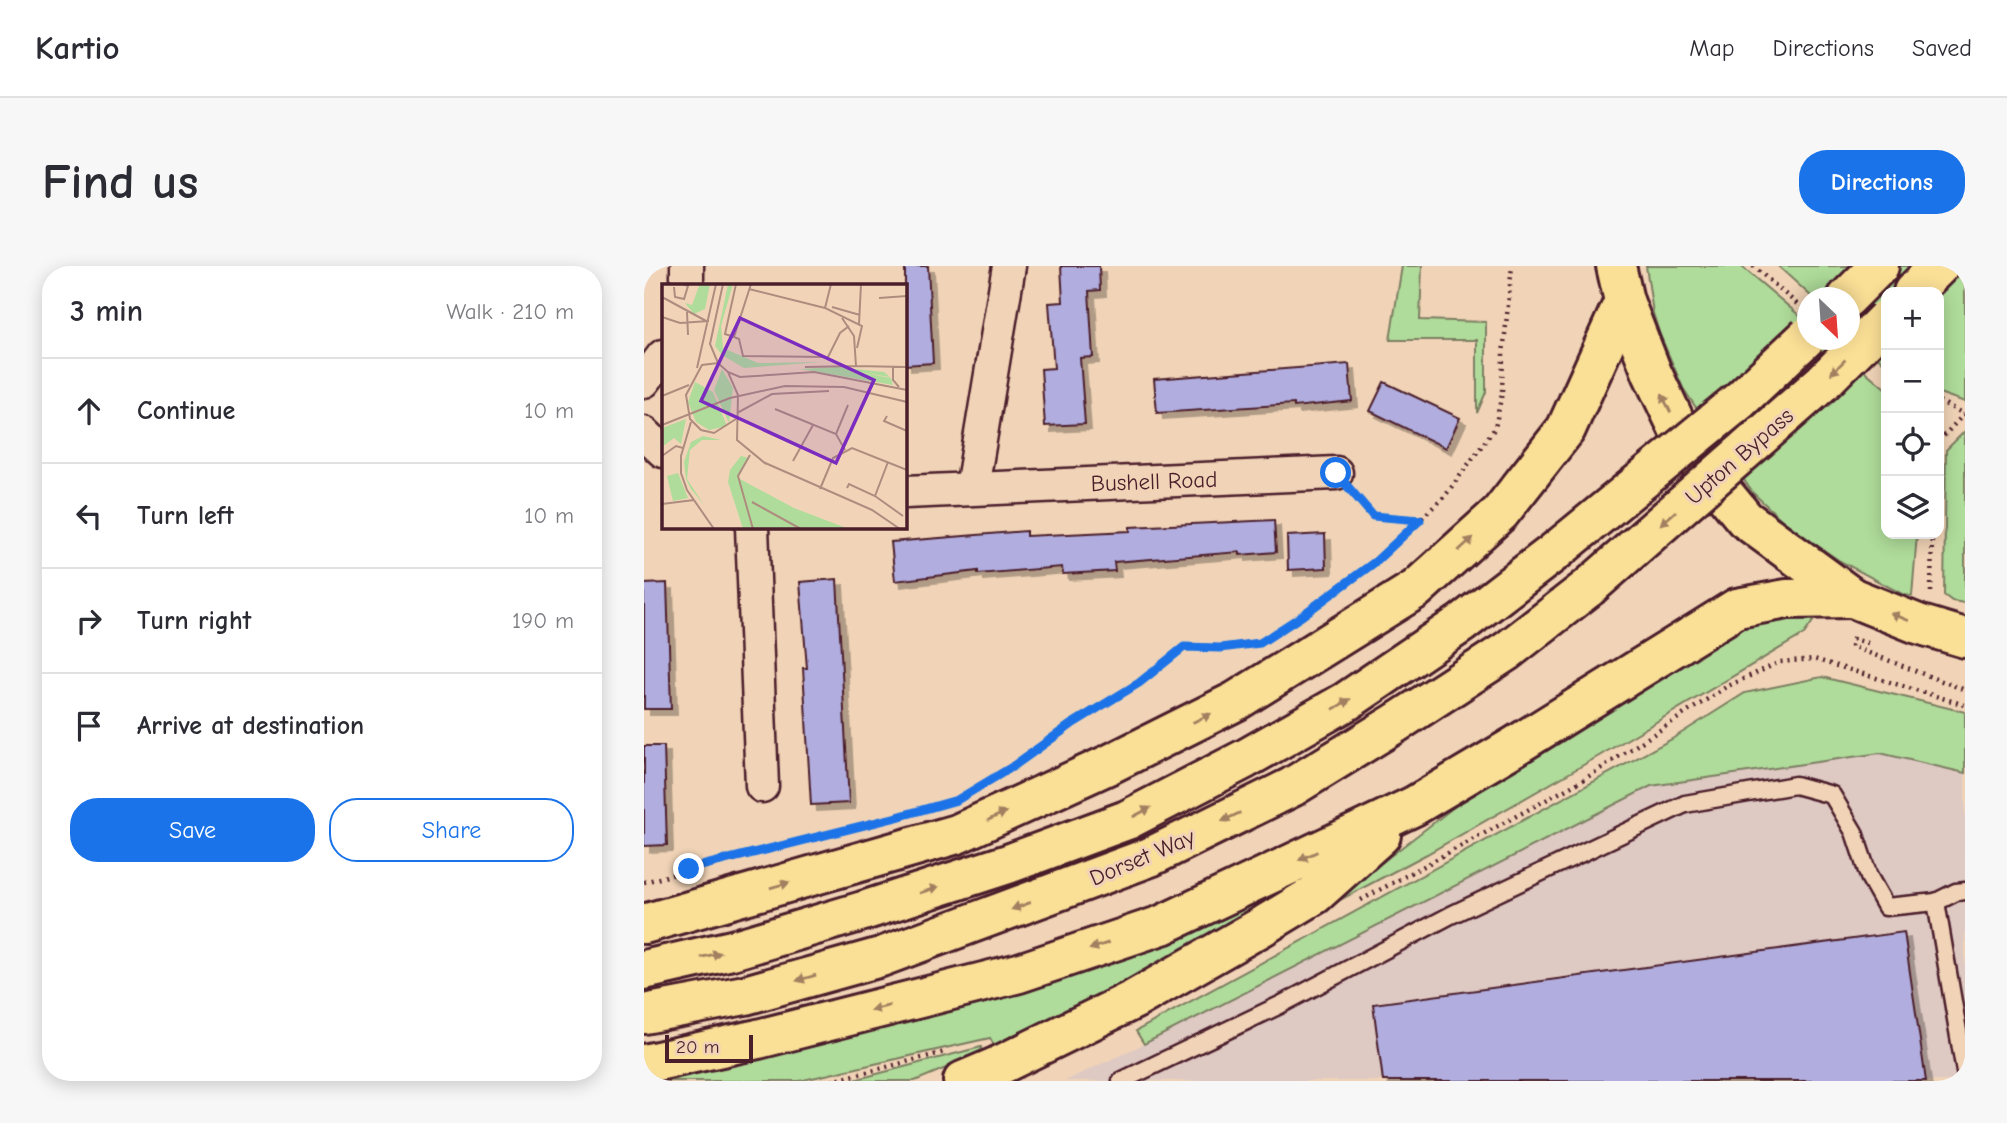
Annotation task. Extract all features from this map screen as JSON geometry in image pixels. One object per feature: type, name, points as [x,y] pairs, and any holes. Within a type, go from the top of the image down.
[{"type":"highway","points":[[1858,287],[1879,266]]},
{"type":"highway","points":[[1918,287],[1939,266]]},
{"type":"highway","points":[[1620,284],[1652,373],[1689,451],[1745,519],[1853,598],[1918,624],[1965,638]]},
{"type":"highway","points":[[644,924],[957,834],[1110,764],[1236,701],[1416,589],[1500,513],[1566,429],[1620,284]]},
{"type":"highway","name":"Upton Bypass","points":[[1588,588],[1823,382],[1881,324]]},
{"type":"highway","name":"Upton Bypass","points":[[1557,550],[1740,400],[1797,346]]},
{"type":"highway","name":"Dorset Way","points":[[644,970],[732,950],[863,911],[1008,864],[1128,820],[1348,701],[1462,623],[1557,550]]},
{"type":"highway","name":"Dorset Way","points":[[644,1014],[745,995],[881,957],[1150,857],[1292,787],[1507,651],[1588,588]]},
{"type":"highway","points":[[644,1064],[771,1036],[1032,969],[1162,925],[1414,806],[1737,608],[1787,598],[1853,598]]},
{"type":"highway","points":[[955,1066],[996,1067],[1135,999],[1314,895],[1414,806]]},
{"type":"street","points":[[687,266],[687,284]]},
{"type":"street","points":[[972,488],[1009,266]]},
{"type":"street","points":[[644,381],[662,357]]},
{"type":"street","points":[[644,433],[662,450]]},
{"type":"street","name":"Bushell Road","points":[[906,492],[1336,473]]},
{"type":"street","points":[[752,528],[762,786]]},
{"type":"lane","points":[[1121,1081],[1280,1005],[1451,915],[1685,804],[1795,785],[1832,795],[1854,832],[1868,877],[1886,906],[1936,902],[1956,892],[1965,891]]},
{"type":"lane","points":[[1936,902],[1965,1072]]},
{"type":"path","points":[[990,780],[1072,724],[1139,683],[1184,647],[1220,648],[1260,643],[1375,562],[1445,496],[1495,428],[1502,393],[1512,266]]},
{"type":"path","points":[[1753,266],[1797,304]]},
{"type":"path","points":[[1944,404],[1965,414],[1944,436]]},
{"type":"path","points":[[1336,473],[1373,516],[1420,520]]},
{"type":"path","points":[[1931,594],[1932,539]]},
{"type":"path","points":[[1876,645],[1853,639],[1851,646],[1965,690]]},
{"type":"path","points":[[1361,900],[1583,780],[1726,687],[1780,662],[1814,659],[1965,705]]},
{"type":"path","points":[[644,882],[806,840]]},
{"type":"path","points":[[832,1081],[955,1066]]},
{"type":"shaded area","points":[[1880,753],[1965,773],[1965,1081],[1065,1081],[1144,1044],[1651,786]]},
{"type":"green space","points":[[1402,266],[1422,266],[1420,320],[1486,322],[1486,392],[1477,413],[1477,340],[1390,340]]},
{"type":"green space","points":[[1646,266],[1741,266],[1797,314],[1797,350],[1840,350],[1881,385],[1881,539],[1917,539],[1912,596],[1904,595],[1840,561],[1781,519],[1752,492],[1683,388],[1653,313]]},
{"type":"green space","points":[[1778,266],[1965,266],[1965,402],[1944,395],[1944,287],[1881,287],[1881,360],[1860,340],[1860,287],[1801,287]]},
{"type":"green space","points":[[1965,431],[1965,603],[1952,601],[1944,595],[1946,450]]},
{"type":"green space","points":[[1819,613],[1804,634],[1599,756],[1427,854],[1319,911],[1471,794],[1755,615]]},
{"type":"green space","points":[[1822,677],[1965,712],[1965,773],[1880,753],[1651,786],[1144,1044],[1136,1031],[1672,739],[1745,693]]},
{"type":"green space","points":[[1289,891],[1205,947],[996,1049],[990,1038],[799,1081],[644,1081],[1139,950]]},
{"type":"green space","points":[[981,1047],[982,1053],[915,1081],[850,1081]]},
{"type":"building","points":[[905,266],[928,266],[933,363],[906,365]]},
{"type":"building","points":[[1061,266],[1099,266],[1100,290],[1089,291],[1093,357],[1080,358],[1085,424],[1045,426],[1041,369],[1054,368],[1049,303],[1063,302]]},
{"type":"building","points":[[1349,364],[1352,401],[1294,407],[1294,404],[1157,413],[1154,379]]},
{"type":"building","points":[[1384,382],[1460,418],[1446,448],[1370,411]]},
{"type":"building","points":[[1274,520],[1276,552],[1240,555],[1240,552],[1114,562],[1115,571],[1063,574],[1062,567],[978,574],[978,571],[895,581],[891,542],[1026,531],[1026,536],[1130,531],[1130,527]]},
{"type":"building","points":[[1325,534],[1326,568],[1288,570],[1287,536]]},
{"type":"building","points":[[837,579],[849,803],[811,805],[803,668],[807,668],[800,582]]},
{"type":"building","points":[[667,583],[671,709],[644,709],[644,584]]},
{"type":"building","points":[[644,746],[664,746],[667,845],[644,846]]},
{"type":"building","points":[[1904,932],[1926,1081],[1383,1081],[1373,1004]]},
{"type":"route","points":[[689,869],[957,800],[1139,683],[1184,647],[1220,648],[1260,643],[1375,562],[1420,520],[1373,516],[1336,473]]}]
